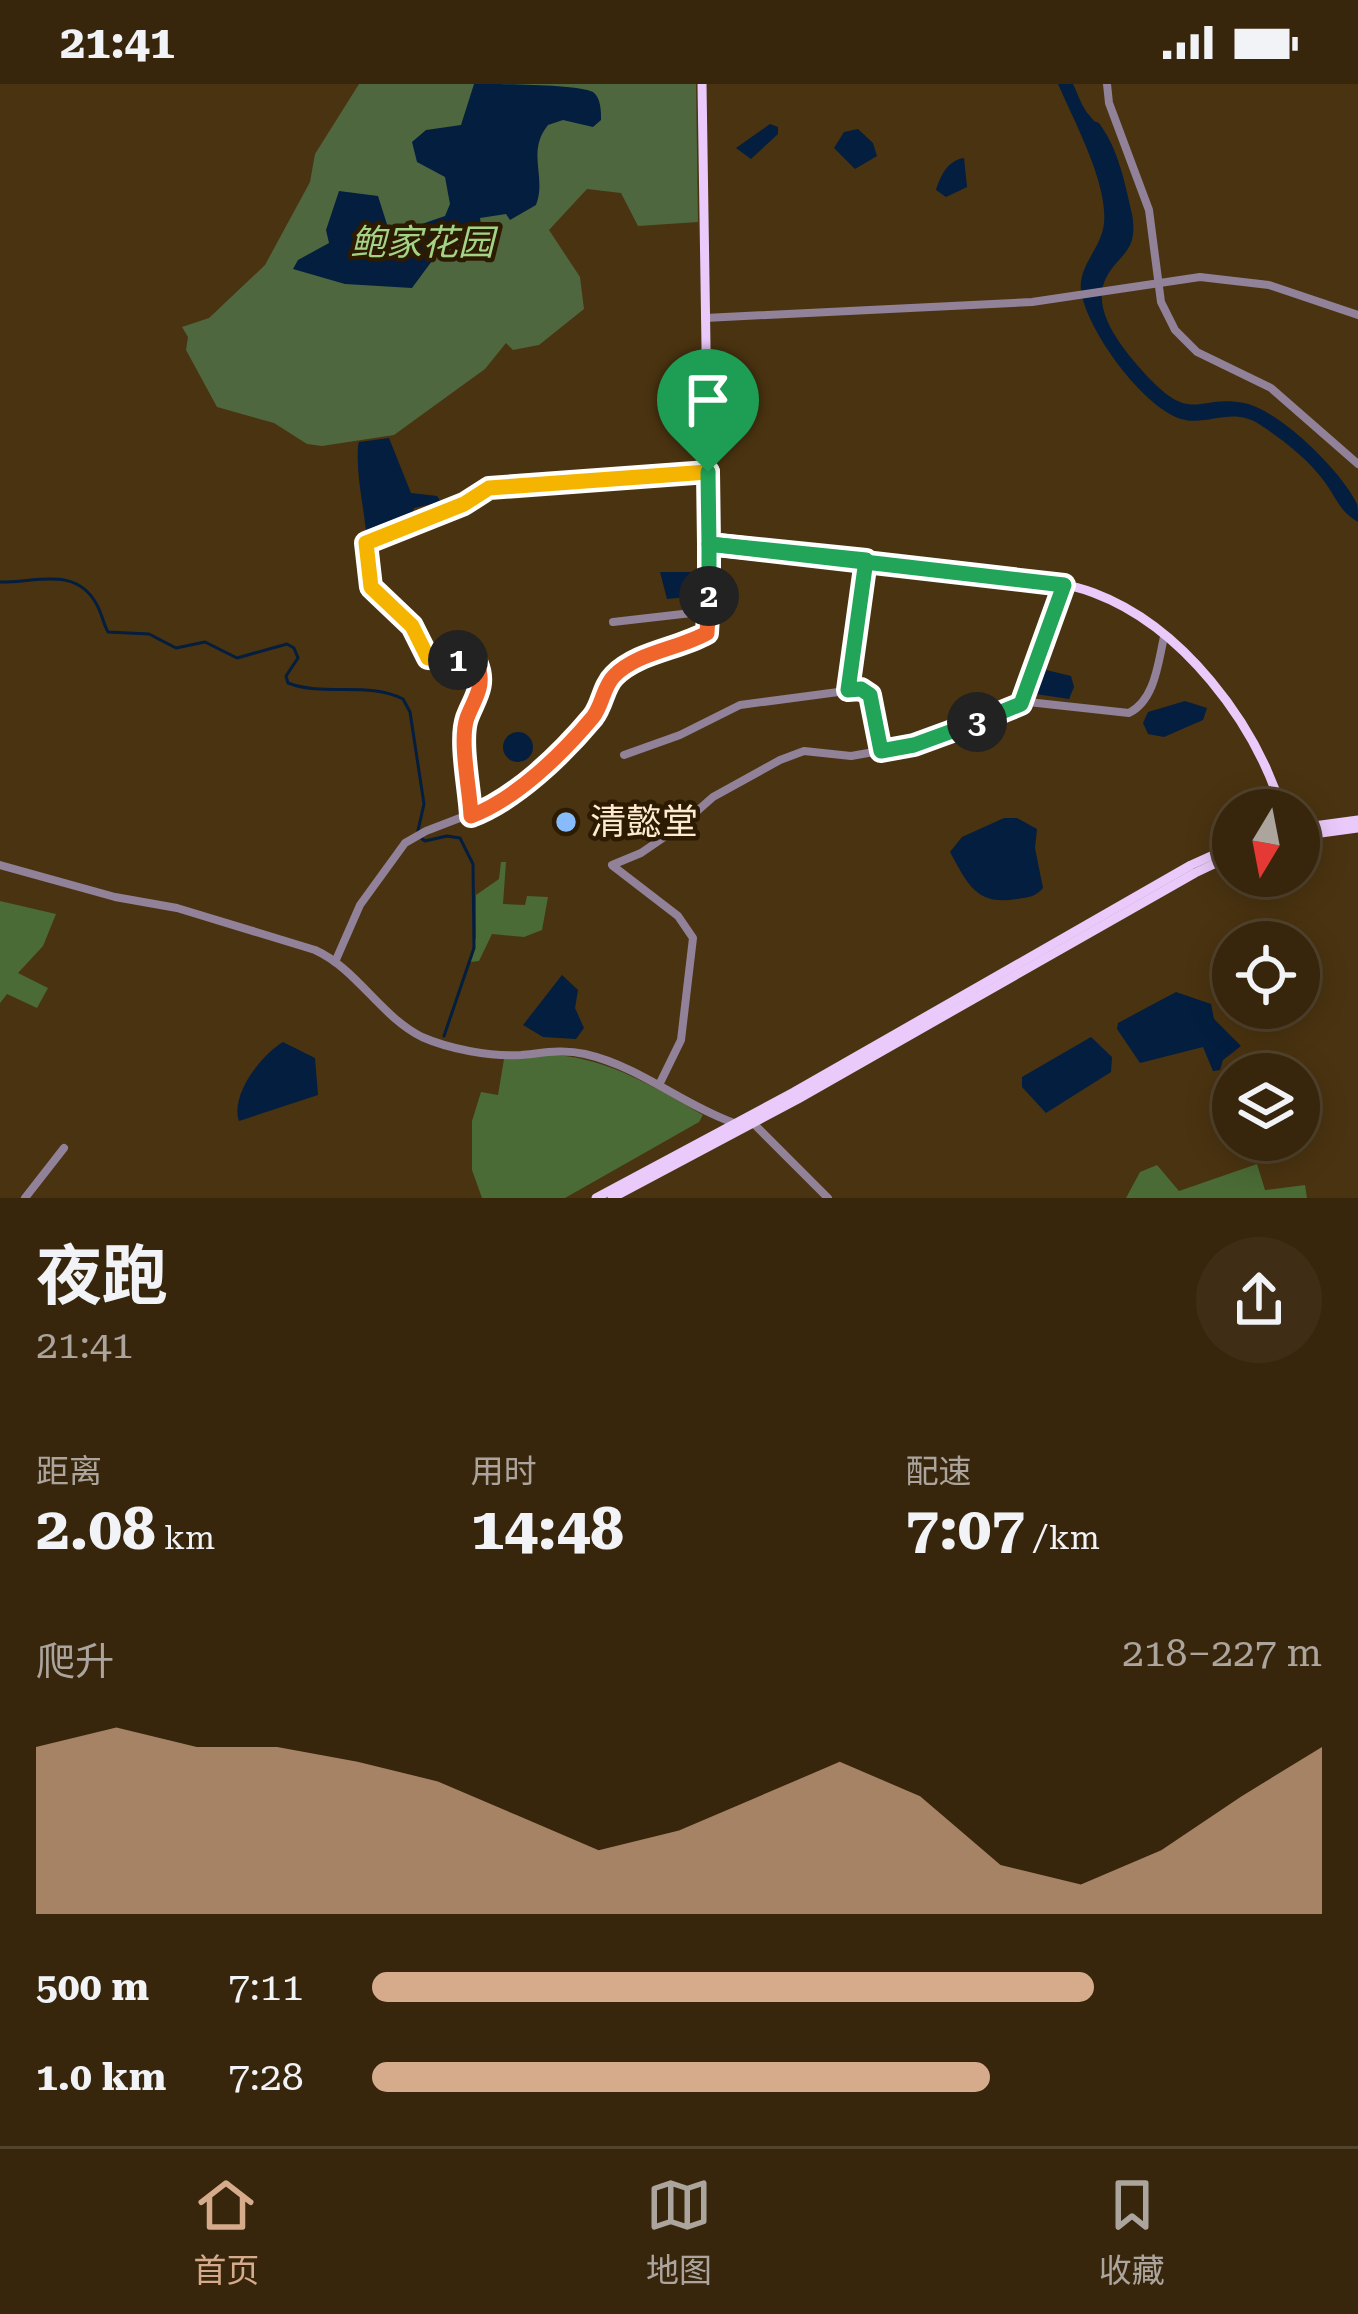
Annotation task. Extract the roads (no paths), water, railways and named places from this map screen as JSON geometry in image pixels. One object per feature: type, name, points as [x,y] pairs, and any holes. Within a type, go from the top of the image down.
[{"type":"main road","points":[[702,84],[709,544],[1064,585],[1112,601],[1164,637],[1203,676],[1246,731],[1274,789]]},
{"type":"main road","points":[[1320,829],[1358,824]]},
{"type":"main road","points":[[596,1198],[1038,950],[1212,861]]},
{"type":"main road","points":[[612,1198],[1212,862]]},
{"type":"street","points":[[1107,84],[1109,103],[1153,226],[1157,282],[1166,314],[1190,347],[1271,388],[1358,464]]},
{"type":"street","points":[[705,318],[1010,304],[1200,277],[1243,279],[1358,315]]},
{"type":"street","points":[[471,816],[466,723],[478,700],[480,667],[465,660],[428,658],[412,626],[371,587],[366,543],[464,504],[489,488],[708,472]]},
{"type":"street","points":[[335,962],[360,904],[400,848],[426,831],[496,806],[517,792],[590,720],[608,684],[622,670],[707,633],[709,544]]},
{"type":"street","points":[[848,690],[866,560]]},
{"type":"street","points":[[1021,704],[1064,585]]},
{"type":"street","points":[[613,622],[710,611]]},
{"type":"street","points":[[660,1083],[682,1040],[692,934],[678,916],[612,866],[680,827],[713,797],[804,751],[851,756],[914,745],[1021,704],[1042,701],[1129,713],[1139,708],[1149,692],[1164,637]]},
{"type":"street","points":[[624,755],[680,735],[740,705],[861,689],[870,695],[881,751]]},
{"type":"street","points":[[0,865],[177,908],[316,950],[389,1013],[430,1040],[505,1055],[577,1053],[619,1064],[734,1123]]},
{"type":"street","points":[[753,1123],[828,1198]]},
{"type":"street","points":[[25,1198],[64,1148]]},
{"type":"water","points":[[474,84],[584,89],[598,98],[601,120],[593,127],[563,120],[548,125],[538,145],[536,205],[510,220],[506,214],[480,218],[481,225],[446,242],[412,288],[345,284],[293,269],[298,260],[329,243],[326,230],[339,191],[378,196],[391,237],[402,253],[414,244],[419,225],[445,216],[450,204],[445,177],[417,162],[412,142],[426,130],[461,125]]},
{"type":"water","points":[[1058,84],[1073,84],[1085,109],[1109,138],[1132,214],[1133,237],[1102,292],[1107,320],[1123,348],[1177,401],[1244,403],[1275,417],[1325,460],[1350,491],[1358,522],[1311,466],[1270,432],[1241,417],[1191,421],[1166,412],[1134,384],[1105,346],[1081,291],[1083,273],[1104,223],[1101,190]]},
{"type":"water","points":[[770,124],[778,127],[778,134],[751,159],[736,148]]},
{"type":"water","points":[[858,129],[873,143],[877,156],[855,169],[834,148],[844,132]]},
{"type":"water","points":[[964,158],[967,187],[946,197],[936,190],[940,179],[949,165]]},
{"type":"water","points":[[389,438],[411,493],[437,496],[441,502],[414,508],[409,526],[367,540],[358,446],[359,442]]},
{"type":"water","points":[[660,572],[697,572],[699,596],[667,599]]},
{"type":"water","points":[[1042,669],[1071,676],[1074,687],[1069,699],[1029,693],[1030,682]]},
{"type":"water","points":[[1185,701],[1207,708],[1203,720],[1164,737],[1148,734],[1143,723],[1148,712]]},
{"type":"water","points":[[518,732],[529,736],[533,747],[529,758],[518,762],[507,758],[503,747],[507,736]]},
{"type":"water","points":[[1004,818],[1017,818],[1037,829],[1035,848],[1043,888],[1032,896],[1003,900],[983,896],[950,852],[962,837]]},
{"type":"water","points":[[562,975],[578,990],[575,1008],[584,1028],[576,1039],[543,1037],[523,1025]]},
{"type":"water","points":[[1176,992],[1211,1004],[1212,1029],[1224,1029],[1241,1046],[1232,1053],[1212,1053],[1212,1069],[1203,1047],[1140,1063],[1117,1029],[1118,1023]]},
{"type":"water","points":[[1091,1037],[1112,1057],[1111,1072],[1046,1113],[1022,1087],[1022,1077]]},
{"type":"water","points":[[283,1042],[315,1058],[318,1095],[239,1121],[239,1100],[249,1077]]},
{"type":"waterway","points":[[0,582],[66,580],[88,593],[108,632],[149,634],[176,648],[205,642],[237,658],[287,644],[298,658],[286,676],[288,683],[376,691],[403,699],[410,712],[424,804],[417,835],[425,841],[460,838],[473,864],[474,948],[444,1036]]},
{"type":"place","name":"清懿堂","points":[[566,822]]},
{"type":"park label","name":"鲍家花园","points":[[422,243]]}]
